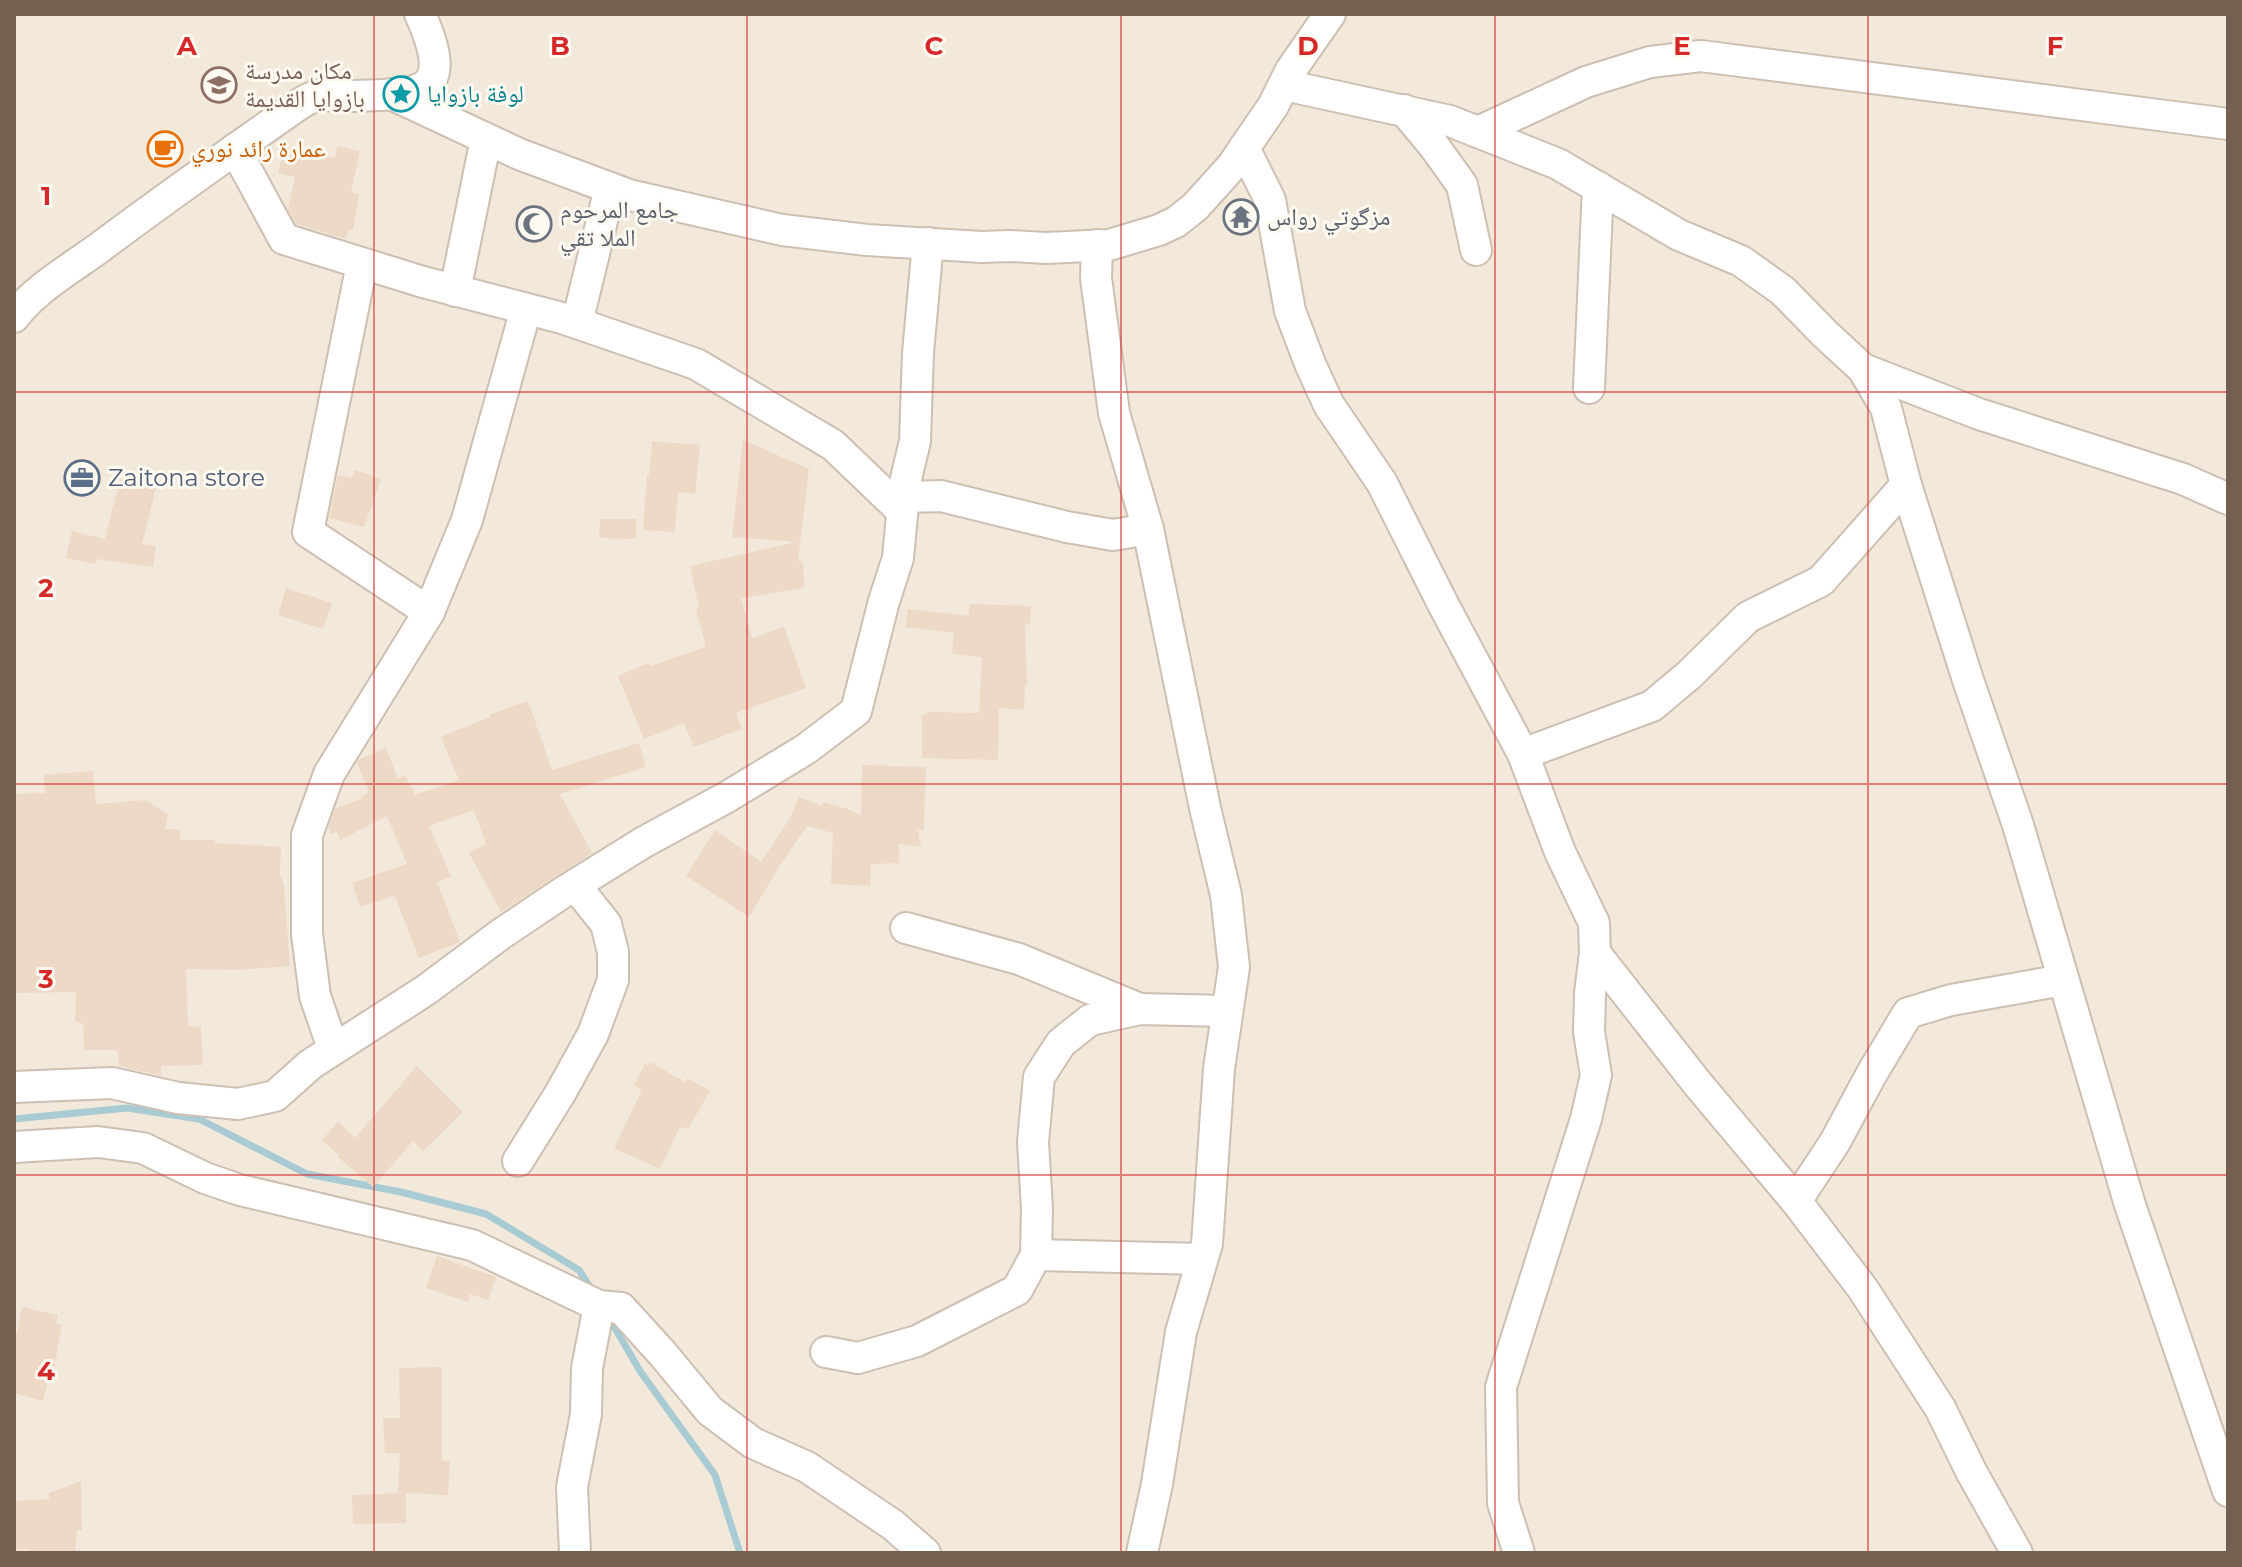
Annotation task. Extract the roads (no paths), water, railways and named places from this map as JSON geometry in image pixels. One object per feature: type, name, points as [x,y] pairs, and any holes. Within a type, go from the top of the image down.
[{"type":"street","points":[[14,317],[47,286],[298,105],[315,97],[420,91],[434,77],[436,64],[432,40],[420,14]]},
{"type":"street","points":[[391,94],[519,154],[629,195],[782,230],[867,240],[982,247],[1109,245],[1176,222],[1195,207],[1232,166],[1273,106],[1291,70],[1330,14]]},
{"type":"street","points":[[1478,132],[1586,82],[1650,62],[1701,56],[2228,124]]},
{"type":"street","points":[[1284,85],[1450,121],[1558,164],[1679,235],[1741,261],[1783,291],[1863,369],[1886,408],[1906,485],[2018,825],[2130,1205],[2228,1491]]},
{"type":"street","points":[[1404,110],[1462,185],[1476,250]]},
{"type":"street","points":[[455,291],[486,139]]},
{"type":"street","points":[[1244,148],[1270,200],[1290,311],[1323,392],[1382,483],[1523,754],[1560,852],[1594,923],[1589,1032],[1596,1075],[1586,1119],[1501,1387],[1503,1503],[1519,1553]]},
{"type":"street","points":[[235,149],[284,239],[455,291],[577,323],[696,364],[833,445],[903,504]]},
{"type":"street","points":[[1589,388],[1598,187]]},
{"type":"street","points":[[577,323],[610,188]]},
{"type":"street","points":[[14,1087],[112,1083],[178,1098],[238,1104],[275,1096],[333,1048],[426,990],[501,934],[644,842],[806,749],[856,711],[898,558],[905,483],[915,441],[918,353],[928,243]]},
{"type":"street","points":[[1097,245],[1096,278],[1114,413],[1148,529],[1205,808],[1226,895],[1234,967],[1219,1069],[1207,1244],[1181,1332],[1157,1484],[1142,1553]]},
{"type":"street","points":[[362,264],[308,532],[429,612]]},
{"type":"street","points":[[14,297],[47,286]]},
{"type":"street","points":[[333,1048],[315,996],[307,934],[307,835],[329,774],[429,612],[467,520],[526,309]]},
{"type":"street","points":[[1863,369],[1979,414],[2183,479],[2228,499]]},
{"type":"street","points":[[1523,754],[1652,706],[1689,675],[1748,617],[1821,581],[1906,485]]},
{"type":"street","points":[[903,504],[941,496],[1113,535],[1148,529]]},
{"type":"street","points":[[518,1161],[593,1034],[613,980],[613,952],[606,924],[575,885]]},
{"type":"street","points":[[906,928],[1019,959],[1140,1009]]},
{"type":"street","points":[[1595,953],[1697,1083],[1796,1201],[1863,1289],[1940,1408],[2017,1553]]},
{"type":"street","points":[[1796,1201],[1835,1142],[1908,1013],[1951,1000],[2063,980]]},
{"type":"street","points":[[826,1352],[858,1358],[917,1341],[1017,1290],[1036,1255],[1033,1142],[1039,1077],[1061,1043],[1090,1020],[1140,1009],[1227,1011]]},
{"type":"street","points":[[14,1147],[98,1142],[143,1148],[205,1178],[240,1190],[472,1245],[599,1306],[621,1308],[710,1411],[753,1443],[807,1467],[893,1525],[925,1553]]},
{"type":"street","points":[[1036,1255],[1202,1259]]},
{"type":"street","points":[[575,1553],[572,1487],[586,1414],[587,1368],[599,1306]]},
{"type":"waterway","points":[[14,1119],[127,1108],[199,1119],[307,1174],[401,1192],[486,1214],[579,1270],[593,1292]]},
{"type":"waterway","points":[[608,1316],[640,1371],[715,1475],[740,1553]]},
{"type":"place","name":"مكان مدرسة بازوايا القديمة","points":[[219,85]]},
{"type":"place","name":"لوفة بازوايا","points":[[401,94]]},
{"type":"place","name":"عمارة رائد نوري","points":[[165,149]]},
{"type":"place","name":"مزگوتي رواس","points":[[1241,217]]},
{"type":"place","name":"جامع المرحوم الملا تقي","points":[[534,224]]},
{"type":"place","name":"Zaitona store","points":[[82,478]]}]
